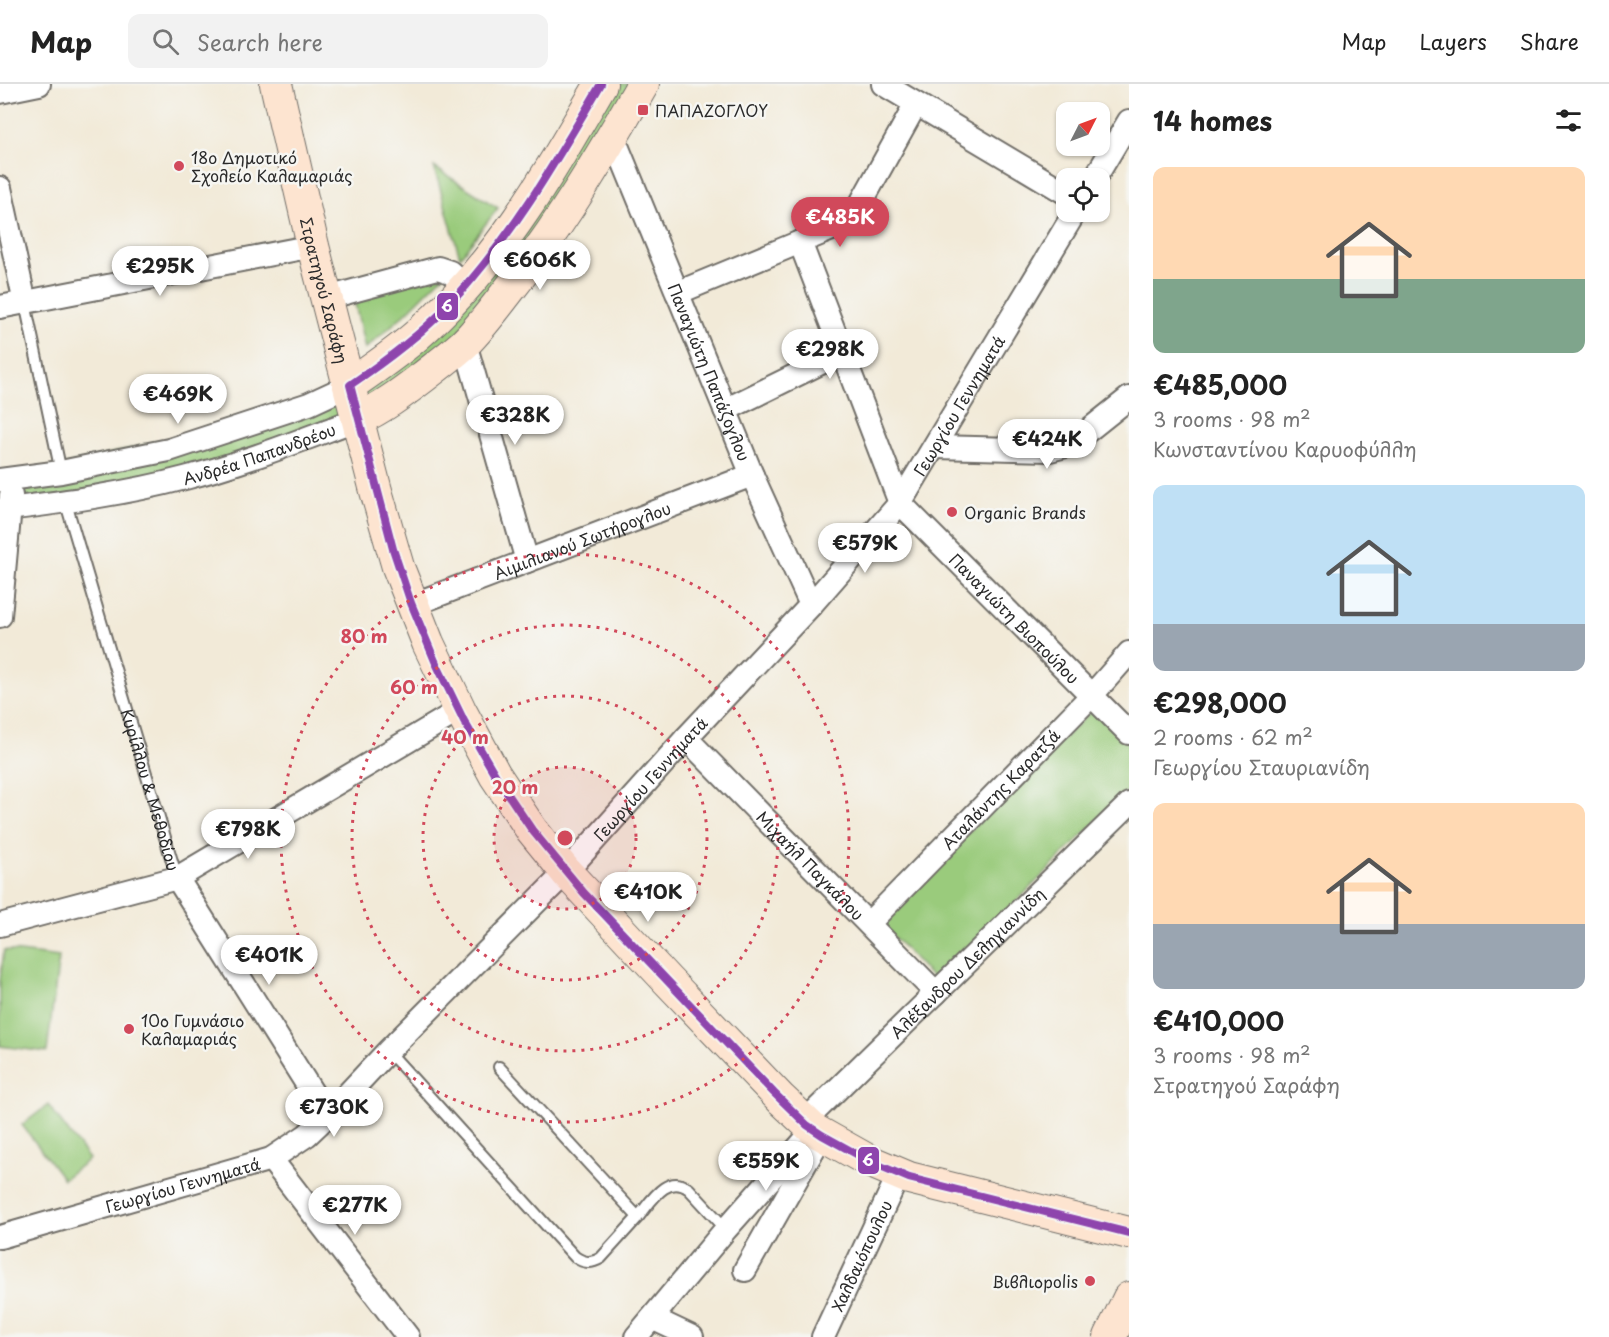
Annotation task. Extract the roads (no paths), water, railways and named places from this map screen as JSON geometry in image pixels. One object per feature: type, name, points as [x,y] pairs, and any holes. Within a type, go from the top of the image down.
[{"type":"street","points":[[0,92],[39,84]]},
{"type":"street","name":"Στρατηγού Σαράφη","points":[[276,84],[313,246],[385,525],[412,605],[460,710],[512,803],[531,829],[566,872],[739,1056],[813,1129],[871,1162],[898,1174],[960,1192],[1129,1233]]},
{"type":"street","name":"Ανδρέα Παπανδρέου","points":[[5,509],[119,493],[185,478],[250,458],[358,419],[395,399],[465,343],[530,264],[584,184],[643,84]]},
{"type":"street","points":[[883,84],[1056,187]]},
{"type":"street","name":"Ανδρέα Παπανδρέου","points":[[6,479],[61,472],[169,450],[309,404],[350,385],[416,336],[465,286],[530,201],[597,86]]},
{"type":"street","points":[[677,293],[851,221],[916,104]]},
{"type":"street","points":[[1101,168],[1129,121]]},
{"type":"street","name":"Παναγιώτη Παπάζογλου","points":[[613,136],[725,410],[810,605]]},
{"type":"street","points":[[0,188],[25,303]]},
{"type":"street","name":"Γεωργίου Γεννηματά","points":[[0,1238],[271,1159],[307,1134],[327,1116],[388,1051],[566,872],[900,503],[1069,222]]},
{"type":"street","points":[[800,242],[900,503]]},
{"type":"street","points":[[0,307],[313,246]]},
{"type":"street","points":[[327,298],[438,268],[450,272],[465,286]]},
{"type":"street","points":[[465,343],[527,561]]},
{"type":"street","points":[[725,410],[841,353]]},
{"type":"street","points":[[935,447],[1050,450],[1070,445],[1129,398]]},
{"type":"street","name":"Αιμιλιανού Σωτήρογλου","points":[[412,605],[752,474]]},
{"type":"street","points":[[0,616],[6,479]]},
{"type":"street","name":"Παναγιώτη Βιοπούλου","points":[[900,503],[1129,734]]},
{"type":"street","name":"Αταλάντης Καρατζά","points":[[869,922],[1092,695],[1129,653]]},
{"type":"street","points":[[0,925],[177,878],[460,710]]},
{"type":"street","name":"Μιχαήλ Παγκάλου","points":[[686,738],[869,922],[936,993]]},
{"type":"street","name":"Αλέξανδρου Δεληγιαννίδη","points":[[813,1129],[936,993],[1129,804]]},
{"type":"street","name":"Κυρίλλου & Μεθοδίου","points":[[177,878],[327,1116]]},
{"type":"street","points":[[636,1337],[813,1129]]},
{"type":"street","points":[[745,1270],[813,1129]]},
{"type":"street","points":[[271,1159],[408,1337]]},
{"type":"street","name":"Χαλδαιόπουλου","points":[[823,1337],[898,1174]]},
{"type":"street","points":[[1110,1337],[1129,1298]]},
{"type":"street","points":[[652,1318],[692,1337]]},
{"type":"lane","points":[[25,303],[61,472]]},
{"type":"lane","name":"Κυρίλλου & Μεθοδίου","points":[[64,500],[177,878]]},
{"type":"lane","points":[[388,1051],[581,1261],[588,1263],[601,1258],[664,1188],[676,1183],[689,1189],[726,1229]]},
{"type":"lane","points":[[499,1067],[638,1217]]},
{"type":"place","name":"ΠΑΠΑΖΟΓΛΟΥ","points":[[643,110]]},
{"type":"place","name":"18ο Δημοτικό Σχολείο Καλαμαριάς","points":[[179,166]]},
{"type":"place","name":"Organic Brands","points":[[952,512]]},
{"type":"place","name":"10ο Γυμνάσιο Καλαμαριάς","points":[[129,1029]]},
{"type":"place","name":"Βιβλιοpolis","points":[[1090,1281]]}]
